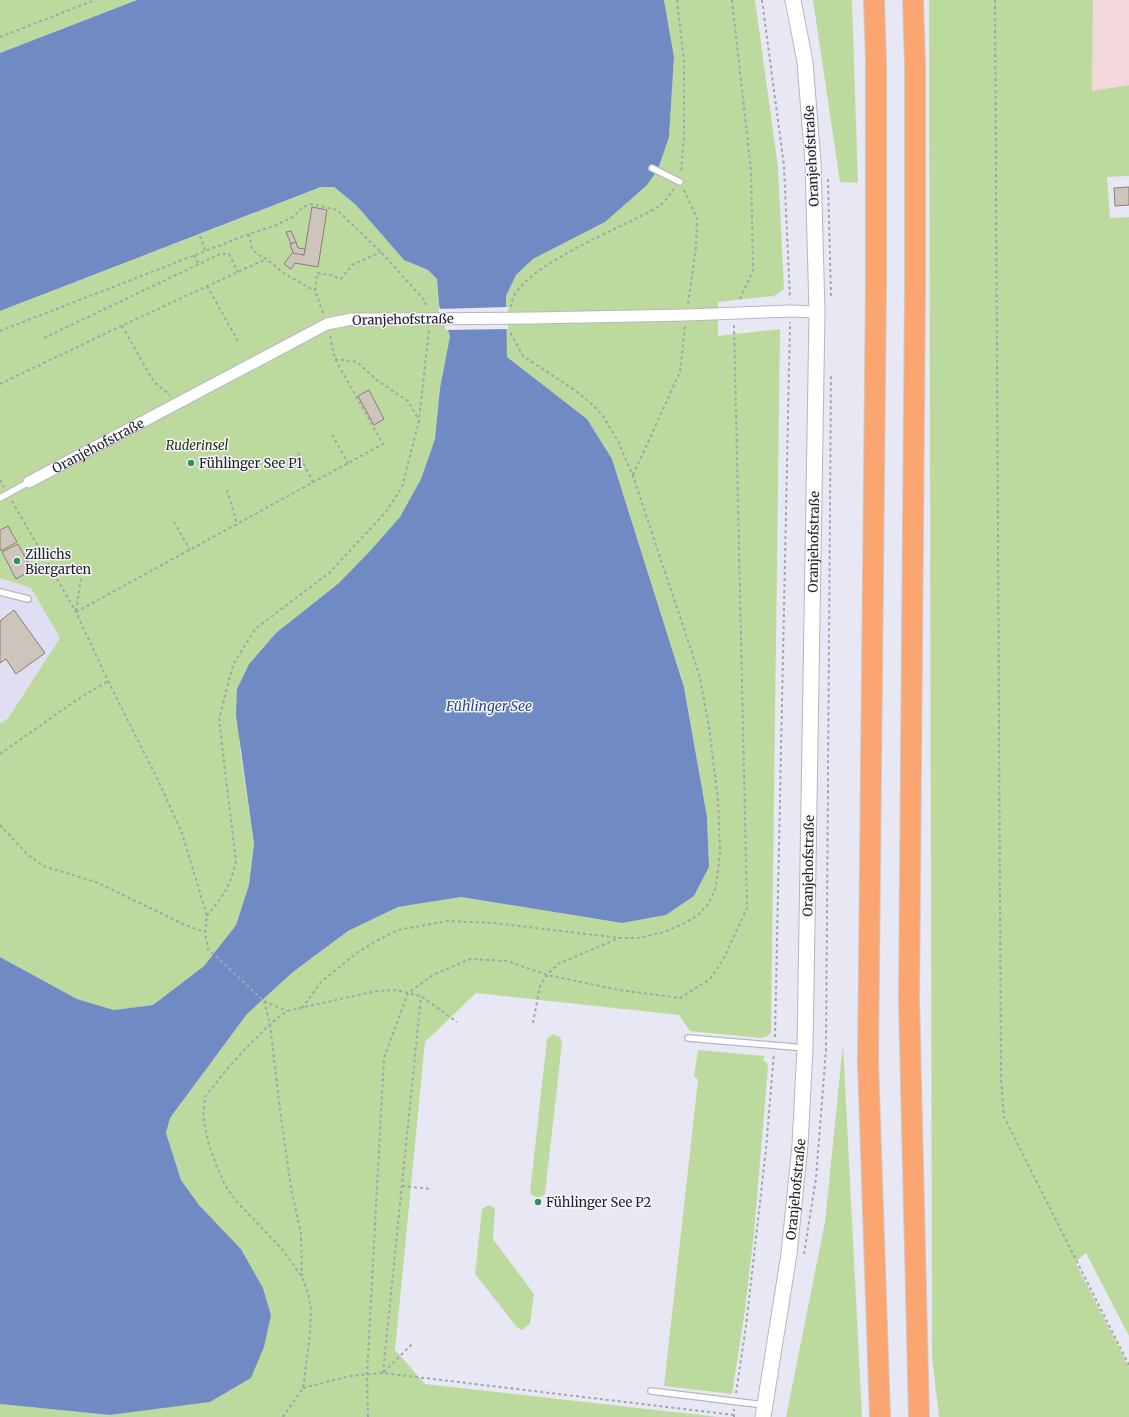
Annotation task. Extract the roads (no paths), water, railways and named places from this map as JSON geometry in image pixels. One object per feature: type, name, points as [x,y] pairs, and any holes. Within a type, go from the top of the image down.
[{"type":"highway","points":[[874,0],[876,61],[876,293],[868,1062],[880,1417]]},
{"type":"highway","points":[[913,0],[915,65],[915,290],[909,999],[919,1417]]},
{"type":"highway","points":[[915,65],[921,0]]},
{"type":"street","name":"Oranjehofstraße","points":[[764,1411],[789,1254],[800,1145],[805,1048],[817,312],[813,163],[805,62],[793,0]]},
{"type":"street","name":"Oranjehofstraße","points":[[29,482],[327,324],[352,319],[533,318],[790,311],[817,312]]},
{"type":"lane","points":[[652,168],[680,182]]},
{"type":"lane","points":[[0,498],[29,482]]},
{"type":"lane","points":[[0,592],[28,599]]},
{"type":"lane","points":[[688,1038],[805,1048]]},
{"type":"lane","points":[[651,1391],[735,1402],[764,1411]]},
{"type":"water","name":"Fühlinger See","points":[[137,0],[664,0],[674,57],[669,137],[658,169],[647,185],[605,222],[533,259],[516,275],[506,296],[507,357],[587,419],[612,459],[684,687],[707,817],[709,867],[694,896],[666,915],[622,923],[461,897],[398,907],[348,931],[293,972],[247,1014],[170,1118],[166,1133],[181,1180],[199,1205],[241,1249],[263,1288],[271,1315],[264,1347],[251,1378],[210,1402],[110,1415],[0,1404],[0,957],[77,999],[114,1010],[153,1005],[204,966],[236,925],[249,885],[254,844],[236,715],[237,689],[249,664],[276,633],[339,583],[400,517],[421,479],[435,439],[440,388],[450,336],[439,305],[437,279],[428,270],[404,260],[356,205],[334,187],[321,187],[0,311],[0,53]]},
{"type":"place","name":"Fühlinger See P1","points":[[191,463]]},
{"type":"place","name":"Zillichs Biergarten","points":[[17,561]]},
{"type":"place","name":"Fühlinger See P2","points":[[538,1202]]},
{"type":"park label","name":"Ruderinsel","points":[[197,445]]}]
